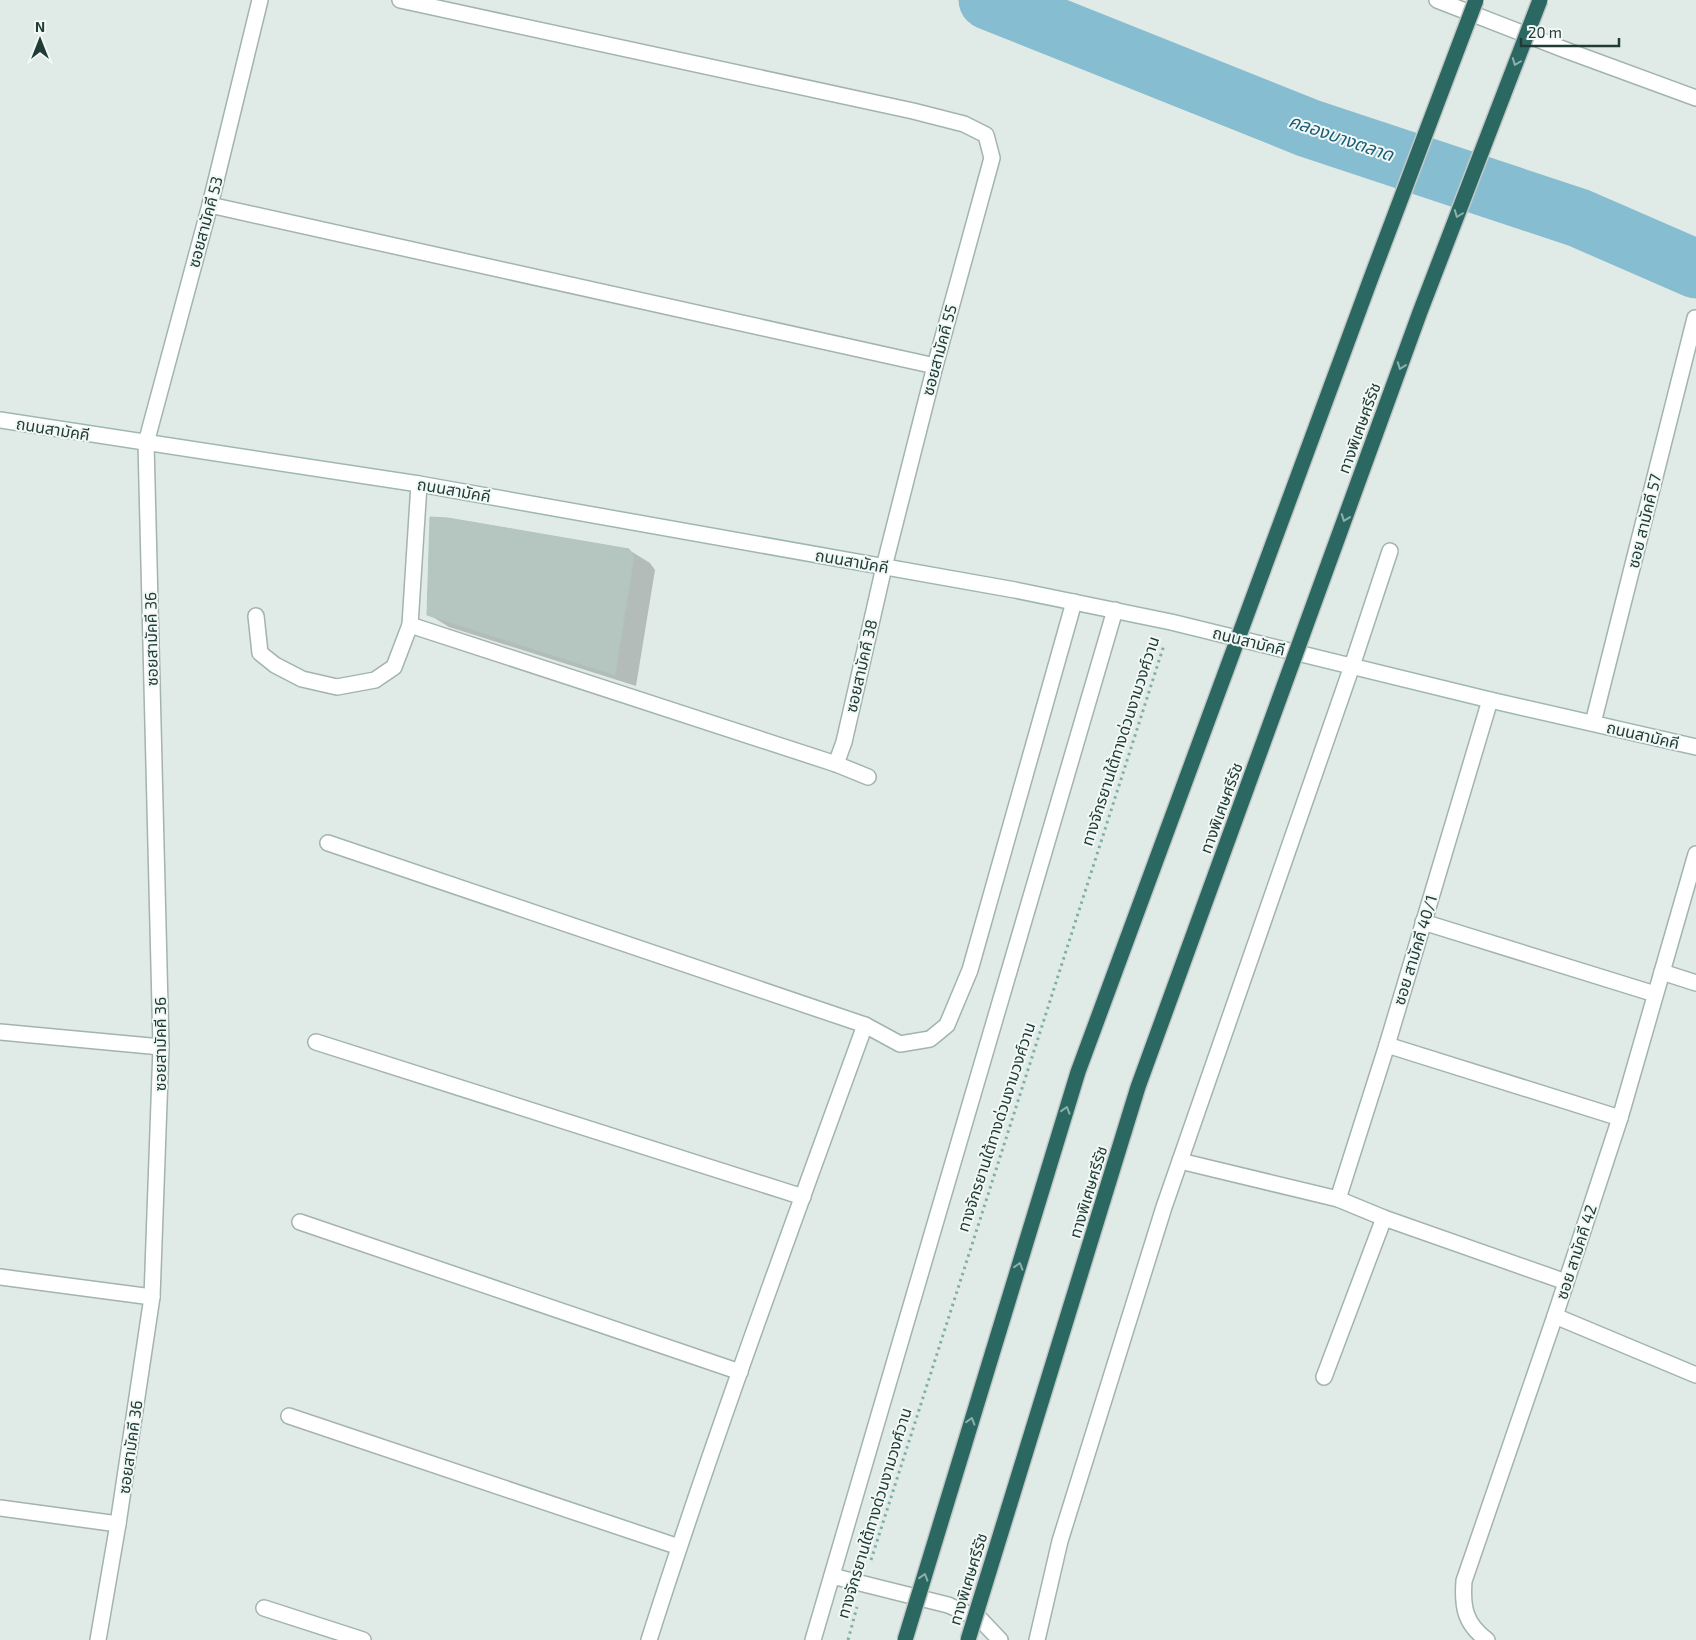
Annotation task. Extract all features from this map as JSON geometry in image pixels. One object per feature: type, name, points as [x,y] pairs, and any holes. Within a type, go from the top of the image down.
[{"type":"highway","points":[[905,1640],[1078,1072],[1371,278],[1476,0]]},
{"type":"highway","name":"ทางพิเศษศรีรัช","points":[[968,1640],[1138,1087],[1420,312],[1540,0]]},
{"type":"street","name":"ซอยสามัคคี 53","points":[[146,443],[210,205],[260,0]]},
{"type":"street","name":"ซอยสามัคคี 55","points":[[400,0],[913,111],[964,124],[986,135],[992,158],[935,366],[884,567]]},
{"type":"street","points":[[1437,0],[1696,98]]},
{"type":"street","points":[[210,205],[935,366]]},
{"type":"street","name":"ซอย สามัคคี 57","points":[[1593,723],[1695,318]]},
{"type":"street","name":"ถนนสามัคคี","points":[[0,420],[419,484],[1074,602],[1171,622],[1490,700],[1696,747]]},
{"type":"street","name":"ซอยสามัคคี 36","points":[[98,1640],[118,1524],[152,1297],[161,1048],[146,443]]},
{"type":"street","points":[[256,616],[260,653],[275,665],[302,679],[337,687],[375,680],[394,667],[410,625],[419,484]]},
{"type":"street","points":[[1037,1640],[1060,1541],[1164,1207],[1352,666],[1390,551]]},
{"type":"street","name":"ซอยสามัคคี 38","points":[[836,764],[844,742],[884,567]]},
{"type":"street","points":[[328,843],[865,1025],[900,1044],[930,1039],[947,1025],[970,970],[1074,602]]},
{"type":"street","points":[[813,1640],[1115,610]]},
{"type":"street","points":[[410,625],[836,764],[868,777]]},
{"type":"street","name":"ซอย สามัคคี 40/1","points":[[1338,1199],[1387,1045],[1490,700]]},
{"type":"street","name":"ซอย สามัคคี 42","points":[[1487,1640],[1476,1632],[1467,1618],[1463,1599],[1464,1581],[1555,1316],[1620,1118],[1696,854]]},
{"type":"street","points":[[1423,922],[1655,994]]},
{"type":"street","points":[[1662,972],[1696,983]]},
{"type":"street","points":[[649,1640],[678,1547],[865,1025]]},
{"type":"street","points":[[0,1032],[161,1048]]},
{"type":"street","points":[[316,1042],[803,1197]]},
{"type":"street","points":[[1387,1045],[1620,1118]]},
{"type":"street","points":[[1180,1161],[1338,1199],[1384,1218],[1566,1282]]},
{"type":"street","points":[[1324,1377],[1384,1218]]},
{"type":"street","points":[[300,1222],[740,1372]]},
{"type":"street","points":[[0,1277],[152,1297]]},
{"type":"street","points":[[1555,1316],[1696,1375]]},
{"type":"street","points":[[289,1416],[678,1547]]},
{"type":"street","points":[[0,1508],[118,1524]]},
{"type":"street","points":[[832,1576],[948,1605],[980,1619],[1000,1640]]},
{"type":"street","points":[[264,1608],[363,1640]]},
{"type":"path","name":"ทางจักรยานใต้ทางด่วนงามวงศ์วาน","points":[[848,1640],[863,1584],[1171,622]]},
{"type":"building","points":[[430,517],[448,518],[629,549],[634,557],[615,675],[427,615]]},
{"type":"waterway","name":"คลองบางตลาด","points":[[988,0],[1308,128],[1579,218],[1696,269]]}]
